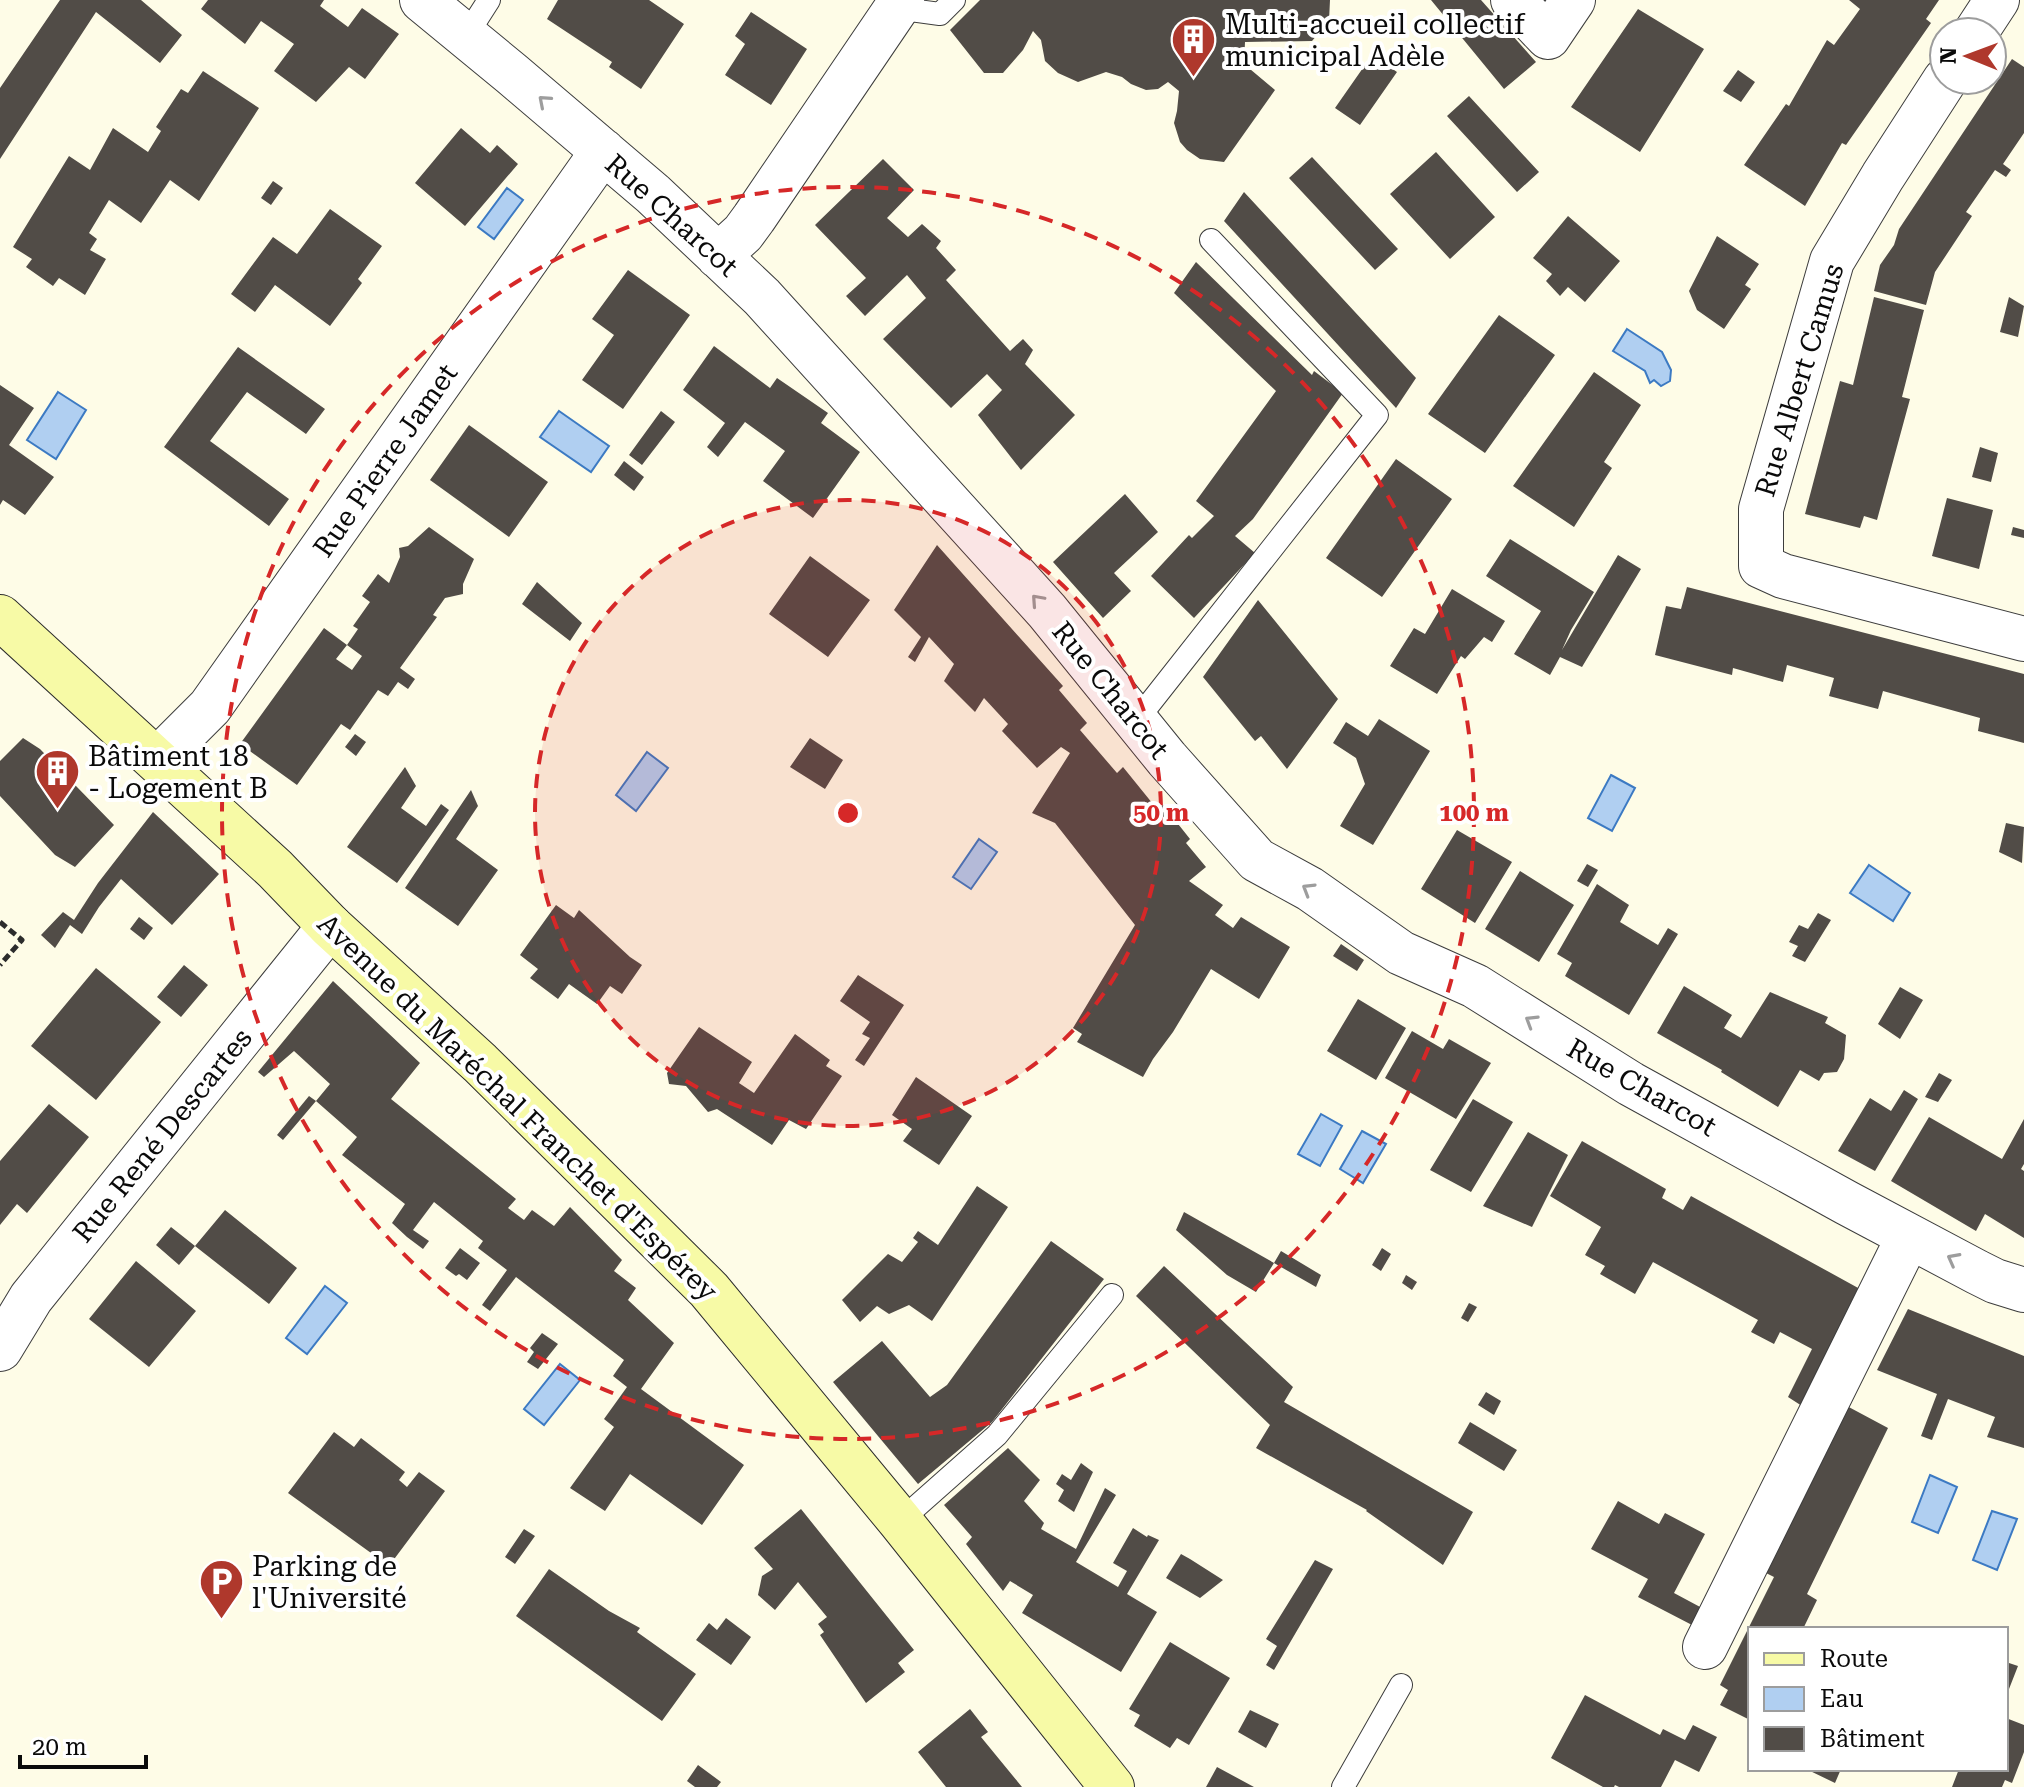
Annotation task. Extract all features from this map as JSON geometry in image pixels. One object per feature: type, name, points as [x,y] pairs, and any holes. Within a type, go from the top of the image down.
[{"type":"main road","name":"Avenue du Maréchal Franchet d'Espérey","points":[[0,617],[161,762],[275,869],[330,926],[480,1063],[709,1290],[900,1521],[1112,1787]]},
{"type":"street","name":"Rue Charcot","points":[[422,0],[653,194],[762,297],[1037,599],[1167,759],[1257,860],[1310,889],[1401,953],[1475,986],[1631,1084],[1909,1236],[1995,1281],[2024,1290]]},
{"type":"street","points":[[1513,0],[1548,37],[1573,0]]},
{"type":"street","points":[[718,256],[754,218],[899,4]]},
{"type":"street","name":"Rue Albert Camus","points":[[1935,96],[1832,261],[1761,509],[1761,566],[1783,576],[2024,639]]},
{"type":"street","name":"Rue Pierre Jamet","points":[[161,762],[173,744],[210,707],[603,151]]},
{"type":"street","name":"Rue René Descartes","points":[[0,1349],[31,1298],[330,926]]},
{"type":"street","points":[[1705,1647],[1909,1236]]},
{"type":"lane","points":[[466,36],[489,0]]},
{"type":"lane","points":[[899,4],[940,14],[954,0]]},
{"type":"lane","points":[[1136,721],[1377,415],[1211,240]]},
{"type":"lane","points":[[900,1521],[997,1435],[1112,1295]]},
{"type":"lane","points":[[1343,1787],[1401,1685]]},
{"type":"path","points":[[0,922],[22,940],[0,965]]},
{"type":"water","points":[[507,188],[523,200],[494,239],[478,227]]},
{"type":"water","points":[[1627,329],[1662,352],[1671,370],[1670,381],[1661,386],[1654,380],[1650,383],[1645,371],[1613,351]]},
{"type":"water","points":[[58,392],[86,410],[56,459],[27,440]]},
{"type":"water","points":[[559,411],[609,446],[591,472],[540,437]]},
{"type":"water","points":[[647,752],[668,768],[636,811],[616,795]]},
{"type":"water","points":[[1611,775],[1635,788],[1612,831],[1588,818]]},
{"type":"water","points":[[979,839],[997,852],[971,889],[953,877]]},
{"type":"water","points":[[1869,865],[1910,893],[1893,921],[1850,893]]},
{"type":"water","points":[[1321,1114],[1342,1126],[1320,1166],[1298,1154]]},
{"type":"water","points":[[1362,1131],[1386,1144],[1363,1183],[1340,1169]]},
{"type":"water","points":[[325,1286],[347,1303],[307,1354],[286,1338]]},
{"type":"water","points":[[560,1364],[580,1380],[544,1425],[524,1409]]},
{"type":"water","points":[[1930,1475],[1957,1487],[1938,1533],[1912,1522]]},
{"type":"water","points":[[1992,1511],[2017,1519],[1997,1570],[1973,1560]]},
{"type":"building","points":[[60,0],[141,0],[182,35],[160,63],[96,12],[0,159],[0,88]]},
{"type":"building","points":[[208,0],[324,0],[320,6],[348,27],[362,8],[399,34],[365,79],[349,67],[316,102],[274,71],[294,44],[261,21],[245,44],[201,9]]},
{"type":"building","points":[[558,0],[649,0],[684,24],[641,89],[609,67],[612,62],[547,19]]},
{"type":"building","name":"Multi-accueil collectif municipal Adèle","points":[[980,0],[1330,0],[1329,21],[1312,41],[1245,42],[1244,64],[1275,90],[1224,162],[1200,159],[1180,142],[1174,123],[1179,91],[1168,82],[1158,89],[1146,90],[1106,72],[1078,82],[1058,73],[1045,61],[1041,40],[1033,31],[1023,50],[1003,73],[984,73],[950,30]]},
{"type":"building","points":[[1431,0],[1481,0],[1536,62],[1504,89]]},
{"type":"building","points":[[1849,0],[1939,0],[1926,19],[1928,27],[1846,145],[1842,143],[1805,206],[1744,165],[1786,104],[1789,106],[1827,40],[1834,45],[1860,9]]},
{"type":"building","points":[[1638,9],[1704,49],[1640,152],[1571,107]]},
{"type":"building","points":[[751,12],[807,49],[771,105],[725,75],[745,44],[735,36]]},
{"type":"building","points":[[1372,55],[1397,72],[1360,125],[1335,108]]},
{"type":"building","points":[[2012,59],[2024,67],[2024,133],[2003,164],[2011,170],[2006,177],[1995,170],[1966,212],[1972,216],[1935,272],[1926,305],[1874,291],[1880,265],[1894,245],[1899,229],[1987,96],[2008,96],[2008,65]]},
{"type":"building","points":[[1738,70],[1755,82],[1741,102],[1723,91]]},
{"type":"building","points":[[203,71],[259,108],[199,201],[170,180],[141,223],[109,200],[89,233],[97,239],[90,250],[106,259],[85,295],[59,278],[53,286],[26,267],[32,259],[13,247],[69,156],[90,170],[113,128],[148,152],[161,131],[156,127],[181,89],[188,93]]},
{"type":"building","points":[[1469,96],[1539,172],[1517,192],[1447,116]]},
{"type":"building","points":[[461,128],[490,153],[497,145],[518,164],[465,226],[415,183]]},
{"type":"building","points":[[1436,152],[1495,217],[1450,259],[1390,194]]},
{"type":"building","points":[[1312,157],[1398,249],[1375,270],[1289,178]]},
{"type":"building","points":[[883,159],[914,190],[887,218],[908,237],[922,224],[941,241],[936,248],[956,270],[946,280],[1010,351],[1023,339],[1033,350],[1025,364],[1075,415],[1021,470],[978,415],[1002,390],[987,374],[951,408],[883,339],[926,298],[907,275],[865,316],[846,296],[866,278],[815,225]]},
{"type":"building","points":[[273,181],[283,188],[271,205],[261,198]]},
{"type":"building","points":[[1244,192],[1416,378],[1396,408],[1224,221]]},
{"type":"building","points":[[330,209],[382,246],[358,279],[362,283],[330,326],[275,285],[255,312],[231,294],[273,237],[297,254]]},
{"type":"building","points":[[1568,216],[1620,261],[1585,302],[1568,287],[1560,296],[1546,281],[1552,274],[1533,258]]},
{"type":"building","points":[[1717,236],[1759,264],[1745,285],[1751,289],[1724,329],[1697,310],[1689,291]]},
{"type":"building","points":[[1196,262],[1312,375],[1314,371],[1343,393],[1253,519],[1235,536],[1255,553],[1194,618],[1151,576],[1189,535],[1192,538],[1214,516],[1196,501],[1276,391],[1174,293]]},
{"type":"building","points":[[628,270],[690,315],[623,409],[582,380],[614,335],[592,319]]},
{"type":"building","points":[[1874,297],[1924,310],[1902,397],[1910,399],[1877,520],[1864,516],[1860,528],[1805,514],[1840,381],[1853,385]]},
{"type":"building","points":[[2009,297],[2024,306],[2018,337],[2000,332]]},
{"type":"building","points":[[1499,315],[1555,355],[1485,453],[1428,414]]},
{"type":"building","points":[[714,346],[770,388],[777,378],[828,413],[821,423],[860,452],[813,518],[763,481],[785,451],[745,422],[718,457],[707,447],[725,423],[683,390]]},
{"type":"building","points":[[238,347],[325,409],[306,434],[247,392],[210,441],[289,499],[269,526],[164,447]]},
{"type":"building","points":[[1594,372],[1641,405],[1604,462],[1612,468],[1574,527],[1513,486]]},
{"type":"building","points":[[0,385],[34,408],[9,445],[54,477],[25,515],[3,500],[0,505]]},
{"type":"building","points":[[661,411],[675,422],[642,465],[629,455]]},
{"type":"building","points":[[469,425],[548,482],[509,537],[430,480]]},
{"type":"building","points":[[1980,447],[1998,453],[1991,482],[1972,477]]},
{"type":"building","points":[[1396,459],[1452,499],[1382,597],[1326,558]]},
{"type":"building","points":[[624,461],[644,477],[634,491],[614,475]]},
{"type":"building","points":[[1125,494],[1158,532],[1114,573],[1131,591],[1103,618],[1053,562]]},
{"type":"building","points":[[1947,498],[1993,510],[1979,569],[1932,556]]},
{"type":"building","points":[[429,527],[474,559],[463,584],[463,594],[445,598],[433,615],[437,617],[400,668],[415,679],[408,689],[398,682],[388,696],[378,690],[350,730],[341,724],[297,785],[240,744],[324,628],[347,645],[358,629],[353,626],[370,602],[362,596],[378,574],[389,583],[400,557],[399,548],[408,546]],"holes":[[[347,645],[362,656],[352,670],[336,659]]]},
{"type":"building","points":[[2013,527],[2024,530],[2024,538],[2011,535]]},
{"type":"building","points":[[1510,539],[1594,592],[1562,650],[1618,555],[1641,569],[1582,667],[1560,657],[1550,675],[1514,654],[1541,611],[1486,576]]},
{"type":"building","points":[[937,545],[1063,686],[1059,690],[1087,723],[1080,730],[1117,773],[1123,767],[1157,809],[1163,805],[1190,839],[1186,843],[1206,867],[1189,881],[1223,905],[1215,915],[1233,928],[1241,917],[1290,947],[1259,999],[1211,969],[1143,1077],[1077,1042],[1082,1034],[1073,1028],[1135,925],[1055,823],[1032,813],[1070,753],[1061,747],[1037,768],[1002,731],[1008,724],[984,698],[975,712],[944,681],[954,664],[929,637],[915,662],[908,657],[921,637],[894,610]]},
{"type":"building","points":[[810,556],[870,600],[828,657],[769,614]]},
{"type":"building","points":[[537,582],[582,623],[570,641],[522,604]]},
{"type":"building","points":[[1687,587],[2024,674],[2024,743],[1978,731],[1980,718],[1883,691],[1878,709],[1829,696],[1834,678],[1787,665],[1783,682],[1733,668],[1732,675],[1655,655],[1666,606],[1681,609]]},
{"type":"building","points":[[1452,589],[1505,621],[1492,642],[1484,637],[1465,659],[1461,656],[1437,694],[1390,666],[1414,628],[1425,634]]},
{"type":"building","points":[[1258,600],[1338,699],[1287,769],[1261,736],[1255,741],[1203,677]]},
{"type":"building","points":[[1379,719],[1430,751],[1373,845],[1340,826],[1365,784],[1356,758],[1333,743],[1346,722],[1368,736]]},
{"type":"building","points":[[355,734],[366,742],[356,756],[345,747]]},
{"type":"building","name":"Bâtiment 18 - Logement B","points":[[23,738],[40,749],[114,825],[75,867],[55,855],[0,796],[0,761]]},
{"type":"building","points":[[810,738],[843,760],[825,789],[790,767]]},
{"type":"building","points":[[405,767],[416,786],[401,808],[426,826],[441,804],[449,810],[397,883],[347,847]]},
{"type":"building","points":[[471,790],[478,806],[456,839],[498,870],[458,926],[405,888]]},
{"type":"building","points":[[153,812],[219,874],[172,925],[121,879],[82,934],[70,925],[55,948],[41,935],[63,912],[74,920],[98,883]]},
{"type":"building","points":[[2006,823],[2024,827],[2022,863],[1999,852]]},
{"type":"building","points":[[1457,830],[1512,862],[1475,923],[1421,889]]},
{"type":"building","points":[[1587,864],[1598,870],[1588,887],[1577,881]]},
{"type":"building","points":[[1520,871],[1574,905],[1539,962],[1485,929]]},
{"type":"building","points":[[1597,884],[1629,905],[1620,922],[1658,945],[1668,928],[1678,934],[1629,1015],[1565,976],[1572,963],[1557,954]]},
{"type":"building","points":[[556,905],[574,918],[579,910],[642,965],[622,994],[610,986],[597,1004],[569,984],[558,999],[530,978],[538,969],[520,955]]},
{"type":"building","points":[[1818,913],[1831,920],[1805,962],[1792,956],[1798,946],[1789,942],[1799,925],[1808,929]]},
{"type":"building","points":[[139,917],[153,928],[144,940],[130,929]]},
{"type":"building","points":[[1341,944],[1364,960],[1357,971],[1333,956]]},
{"type":"building","points":[[184,965],[208,985],[181,1017],[157,997]]},
{"type":"building","points":[[96,968],[161,1022],[96,1100],[31,1046]]},
{"type":"building","points":[[858,975],[904,1005],[864,1066],[855,1060],[870,1038],[862,1034],[870,1022],[840,1001]]},
{"type":"building","points":[[333,981],[420,1063],[391,1099],[516,1199],[508,1208],[524,1220],[532,1210],[554,1226],[570,1207],[622,1260],[614,1271],[636,1288],[628,1300],[674,1343],[641,1389],[744,1465],[702,1525],[630,1474],[605,1511],[570,1488],[614,1427],[604,1419],[627,1387],[613,1376],[624,1360],[516,1277],[490,1311],[482,1305],[507,1270],[478,1248],[483,1241],[434,1202],[413,1230],[429,1241],[423,1249],[407,1237],[392,1223],[405,1204],[342,1155],[357,1137],[316,1101],[330,1084],[294,1051],[264,1077],[258,1072]]},
{"type":"building","points":[[1684,986],[1732,1015],[1724,1028],[1741,1038],[1770,992],[1828,1017],[1825,1023],[1846,1035],[1844,1059],[1837,1072],[1824,1073],[1819,1081],[1800,1070],[1778,1107],[1657,1033]]},
{"type":"building","points":[[1900,987],[1923,1000],[1900,1039],[1878,1024]]},
{"type":"building","points":[[1358,999],[1406,1028],[1376,1080],[1327,1051]]},
{"type":"building","points":[[699,1027],[752,1062],[739,1083],[754,1093],[795,1034],[830,1060],[826,1066],[842,1076],[806,1129],[789,1120],[772,1145],[717,1109],[708,1112],[686,1086],[669,1084],[667,1073]]},
{"type":"building","points":[[1412,1031],[1443,1049],[1449,1039],[1491,1063],[1456,1119],[1385,1078]]},
{"type":"building","points":[[1939,1073],[1952,1080],[1938,1102],[1925,1097]]},
{"type":"building","points":[[916,1077],[972,1116],[939,1165],[903,1141],[912,1129],[892,1115]]},
{"type":"building","points":[[1904,1090],[1918,1099],[1875,1171],[1838,1151],[1870,1098],[1891,1111]]},
{"type":"building","points":[[309,1096],[316,1101],[283,1140],[277,1135]]},
{"type":"building","points":[[1473,1099],[1513,1122],[1471,1192],[1430,1170]]},
{"type":"building","points":[[49,1104],[89,1137],[27,1213],[17,1204],[0,1225],[0,1161]]},
{"type":"building","points":[[1929,1117],[2002,1159],[2024,1119],[2024,1164],[2021,1169],[2024,1171],[2024,1238],[1985,1214],[1976,1231],[1891,1181]]},
{"type":"building","points":[[1528,1132],[1568,1155],[1532,1227],[1483,1206]]},
{"type":"building","points":[[1582,1141],[1666,1189],[1662,1198],[1683,1210],[1691,1196],[1860,1289],[1802,1406],[1788,1397],[1812,1349],[1780,1332],[1774,1344],[1751,1332],[1758,1320],[1653,1262],[1635,1294],[1600,1274],[1605,1266],[1585,1255],[1601,1227],[1550,1196]]},
{"type":"building","points":[[977,1186],[1008,1207],[932,1321],[909,1305],[889,1314],[877,1306],[860,1322],[842,1300],[888,1254],[902,1262],[918,1242],[913,1238],[918,1231],[938,1245]]},
{"type":"building","points":[[225,1210],[297,1268],[269,1304],[195,1246]]},
{"type":"building","points":[[1184,1212],[1274,1263],[1256,1292],[1227,1275],[1176,1230]]},
{"type":"building","points":[[171,1227],[195,1246],[179,1265],[156,1245]]},
{"type":"building","points":[[1051,1241],[1104,1279],[992,1422],[918,1484],[833,1382],[882,1341],[930,1397],[947,1385]]},
{"type":"building","points":[[460,1248],[480,1263],[467,1280],[445,1268]]},
{"type":"building","points":[[1382,1248],[1391,1254],[1381,1271],[1372,1265]]},
{"type":"building","points":[[1281,1251],[1321,1275],[1316,1287],[1274,1263]]},
{"type":"building","points":[[136,1261],[196,1311],[149,1367],[89,1319]]},
{"type":"building","points":[[1164,1266],[1293,1387],[1284,1402],[1473,1512],[1443,1565],[1367,1510],[1256,1448],[1270,1425],[1136,1296]]},
{"type":"building","points":[[1406,1275],[1417,1282],[1412,1290],[1402,1283]]},
{"type":"building","points":[[1469,1303],[1477,1307],[1468,1322],[1461,1318]]},
{"type":"building","points":[[1908,1309],[2024,1356],[2024,1448],[1987,1437],[1995,1417],[1948,1399],[1932,1440],[1921,1436],[1937,1394],[1877,1370]]},
{"type":"building","points":[[542,1333],[558,1344],[538,1369],[527,1362],[534,1352],[530,1348]]},
{"type":"building","points":[[1486,1392],[1501,1401],[1494,1415],[1478,1405]]},
{"type":"building","points":[[1845,1405],[1888,1428],[1807,1594],[1817,1600],[1804,1627],[1749,1627],[1774,1577],[1764,1572]]},
{"type":"building","points":[[1470,1422],[1517,1450],[1504,1471],[1458,1443]]},
{"type":"building","points":[[334,1432],[354,1447],[361,1438],[405,1472],[399,1480],[407,1487],[419,1472],[445,1491],[389,1566],[288,1493]]},
{"type":"building","points":[[1008,1448],[1040,1480],[1024,1501],[1044,1523],[1041,1529],[1076,1549],[1105,1488],[1116,1495],[1076,1562],[1118,1587],[1127,1571],[1113,1563],[1133,1528],[1159,1540],[1127,1594],[1157,1612],[1121,1672],[1022,1613],[1033,1595],[1010,1581],[1003,1591],[966,1544],[972,1537],[944,1505]]},
{"type":"building","points":[[1081,1463],[1093,1472],[1074,1512],[1058,1501],[1064,1490],[1056,1484],[1062,1474],[1071,1480]]},
{"type":"building","points":[[1618,1501],[1659,1524],[1665,1513],[1705,1534],[1674,1593],[1702,1608],[1692,1625],[1638,1597],[1648,1579],[1591,1549]]},
{"type":"building","points":[[801,1509],[914,1650],[898,1663],[905,1672],[866,1703],[820,1635],[824,1632],[818,1624],[827,1617],[798,1582],[775,1610],[758,1595],[762,1576],[773,1569],[754,1548]]},
{"type":"building","points":[[524,1529],[535,1536],[515,1564],[505,1557]]},
{"type":"building","points":[[1181,1554],[1223,1580],[1200,1598],[1166,1578]]},
{"type":"building","points":[[1315,1560],[1333,1569],[1274,1670],[1266,1665],[1277,1646],[1266,1639]]},
{"type":"building","points":[[549,1569],[609,1611],[640,1628],[637,1632],[696,1674],[662,1721],[516,1616]]},
{"type":"building","points":[[726,1618],[751,1637],[731,1665],[696,1640],[709,1623],[717,1630]]},
{"type":"building","points":[[1748,1629],[1748,1719],[1720,1705],[1728,1690],[1720,1685]]},
{"type":"building","points":[[1170,1642],[1230,1678],[1189,1745],[1177,1738],[1170,1748],[1134,1726],[1140,1715],[1129,1709]]},
{"type":"building","points":[[2008,1663],[2018,1666],[2008,1689]]},
{"type":"building","points":[[1585,1695],[1660,1735],[1663,1729],[1685,1740],[1693,1725],[1717,1737],[1699,1772],[1675,1760],[1661,1787],[1603,1787],[1551,1758]]},
{"type":"building","points":[[970,1709],[988,1732],[981,1737],[1022,1787],[946,1787],[918,1752]]},
{"type":"building","points":[[1250,1710],[1279,1724],[1266,1748],[1238,1732]]},
{"type":"building","points":[[2008,1719],[2024,1725],[2024,1752],[2012,1783],[2005,1780],[2002,1787],[1952,1787],[1958,1771],[2008,1771]]},
{"type":"building","points":[[698,1765],[721,1782],[717,1787],[695,1787],[687,1781]]},
{"type":"building","points":[[1217,1767],[1254,1787],[1206,1787]]},
{"type":"building","points":[[1810,1771],[1840,1771],[1835,1783]]},
{"type":"place","name":"Multi-accueil collectif municipal Adèle","points":[[1194,79]]},
{"type":"place","name":"Bâtiment 18 - Logement B","points":[[57,811]]},
{"type":"place","name":"Parking de l'Université","points":[[221,1621]]}]
